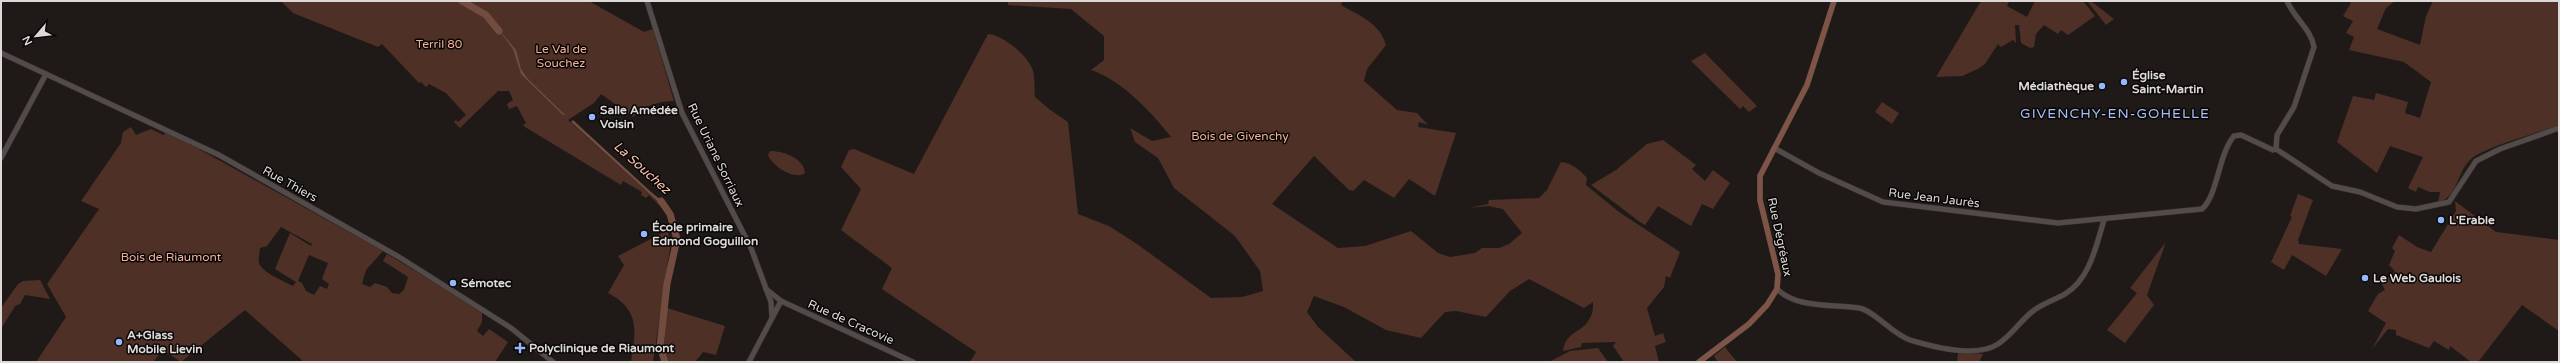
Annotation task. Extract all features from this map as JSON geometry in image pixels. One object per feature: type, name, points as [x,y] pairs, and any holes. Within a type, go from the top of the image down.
[{"type":"main road","name":"Rue Dégréaux","points":[[1699,362],[1749,324],[1767,305],[1778,289],[1778,274],[1759,192],[1763,169],[1807,85],[1834,1]]},
{"type":"street","name":"Rue Uriane Sorriaux","points":[[647,1],[682,112],[751,248],[771,302],[772,317]]},
{"type":"street","points":[[2287,1],[2296,17],[2312,37],[2314,47],[2294,106],[2276,135],[2276,149],[2332,186],[2360,192],[2397,207],[2416,209],[2440,206],[2449,202],[2456,194],[2470,167],[2485,155],[2559,128]]},
{"type":"street","name":"Rue Thiers","points":[[1,53],[206,148],[399,257],[511,328],[553,362]]},
{"type":"street","points":[[1,158],[46,74]]},
{"type":"street","name":"Rue Jean Jaurès","points":[[1774,148],[1819,173],[1883,202],[2058,223],[2104,220],[2167,211],[2202,209],[2210,198],[2228,146],[2236,135],[2273,150],[2276,149]]},
{"type":"street","points":[[1778,289],[1784,294],[1811,303],[1860,308],[1899,336],[1927,344],[1968,350],[1985,349],[2000,343],[2033,310],[2065,294],[2080,280],[2093,255],[2104,220]]},
{"type":"street","points":[[765,288],[780,301]]},
{"type":"street","points":[[771,302],[780,301]]},
{"type":"street","points":[[750,362],[780,301]]},
{"type":"street","name":"Rue de Cracovie","points":[[780,301],[913,362]]},
{"type":"green space","points":[[281,1],[589,1],[644,32],[653,29],[674,101],[652,105],[633,117],[601,94],[594,103],[568,120],[665,208],[663,209],[649,195],[646,198],[641,195],[642,192],[623,181],[621,185],[525,127],[523,125],[526,123],[517,106],[509,109],[507,104],[513,100],[509,91],[498,91],[460,128],[454,122],[456,120],[458,122],[466,115],[446,93],[429,84],[426,87],[421,82],[419,83],[382,44],[378,47],[293,13]]},
{"type":"green space","name":"Bois de Givenchy","points":[[1008,1],[1343,1],[1341,5],[1368,21],[1379,31],[1386,45],[1367,69],[1364,81],[1397,110],[1417,113],[1428,125],[1419,122],[1418,127],[1456,133],[1435,196],[1409,179],[1394,198],[1364,180],[1353,191],[1349,190],[1314,156],[1272,204],[1338,248],[1365,246],[1411,231],[1438,253],[1450,257],[1475,253],[1482,248],[1499,248],[1509,244],[1522,233],[1503,209],[1488,206],[1469,208],[1488,204],[1489,200],[1539,198],[1547,190],[1561,162],[1572,165],[1587,178],[1586,185],[1619,212],[1680,252],[1670,278],[1666,276],[1664,287],[1647,308],[1655,336],[1663,333],[1666,342],[1655,346],[1659,362],[1624,362],[1613,346],[1616,342],[1582,343],[1581,347],[1563,351],[1567,339],[1587,323],[1592,312],[1593,302],[1584,308],[1529,279],[1510,291],[1486,317],[1456,311],[1445,312],[1421,338],[1386,330],[1344,307],[1314,296],[1307,312],[1318,327],[1356,362],[970,362],[976,352],[882,289],[892,268],[841,230],[861,189],[841,167],[849,150],[854,149],[914,174],[988,34],[994,35],[1008,42],[1021,53],[1031,65],[1033,71],[1035,97],[1068,122],[1078,214],[1109,226],[1137,244],[1211,298],[1242,297],[1263,291],[1260,271],[1235,236],[1174,188],[1158,158],[1135,142],[1130,128],[1152,141],[1171,137],[1145,107],[1125,89],[1114,81],[1091,70],[1104,60],[1104,36],[1071,9],[1008,5]]},
{"type":"green space","points":[[1981,1],[2009,1],[2007,6],[2027,17],[2035,1],[2083,1],[2095,16],[2068,35],[2061,30],[2058,34],[2044,25],[2036,34],[2034,47],[2030,48],[2021,43],[2019,25],[2015,25],[2016,43],[2013,40],[2001,47],[1998,44],[1985,64],[1978,69],[1962,76],[1936,77]]},
{"type":"green space","points":[[2087,1],[2091,1],[2114,19],[2106,25]]},
{"type":"green space","points":[[2348,1],[2395,1],[2386,8],[2377,29],[2420,45],[2426,16],[2433,1],[2559,1],[2559,125],[2498,145],[2476,155],[2465,166],[2454,190],[2450,195],[2438,203],[2440,192],[2430,192],[2418,187],[2416,192],[2408,188],[2423,157],[2390,146],[2377,173],[2337,142],[2353,96],[2374,100],[2376,93],[2408,102],[2405,113],[2420,118],[2431,82],[2404,62],[2349,50],[2354,37],[2346,33],[2353,21],[2343,16],[2351,3]]},
{"type":"green space","points":[[1705,53],[1757,106],[1749,112],[1743,106],[1740,109],[1691,61]]},
{"type":"green space","points":[[1882,102],[1899,113],[1892,124],[1875,112]]},
{"type":"green space","name":"Bois de Riaumont","points":[[131,127],[136,135],[151,129],[163,135],[168,132],[383,251],[366,270],[362,284],[370,287],[375,283],[387,287],[392,293],[399,294],[404,290],[408,277],[383,261],[387,254],[482,311],[482,322],[477,331],[483,336],[489,329],[508,342],[495,362],[304,362],[245,310],[181,362],[163,350],[153,362],[36,362],[66,317],[47,284],[99,209],[81,201],[121,143],[123,132]],"holes":[[[281,227],[312,244],[311,246],[290,233],[275,269],[296,282],[293,286],[270,274],[262,268],[259,263],[260,248],[267,246]],[[309,255],[328,263],[322,279],[329,284],[327,289],[320,286],[314,295],[306,291],[302,283],[298,281]]]},
{"type":"green space","points":[[1663,140],[1696,165],[1692,169],[1705,181],[1713,170],[1730,183],[1713,209],[1702,204],[1691,226],[1658,206],[1645,225],[1591,185],[1616,170],[1647,144]]},
{"type":"green space","points":[[770,151],[781,152],[797,159],[804,168],[805,173],[801,175],[790,174],[779,168],[770,159],[768,155]]},
{"type":"green space","points":[[2298,194],[2313,200],[2298,240],[2299,244],[2342,249],[2326,276],[2292,255],[2284,270],[2271,262],[2292,217],[2290,216]]},
{"type":"green space","points":[[2455,201],[2496,232],[2559,240],[2559,331],[2522,305],[2478,362],[2471,362],[2450,346],[2449,350],[2434,341],[2429,348],[2396,335],[2396,330],[2388,329],[2372,349],[2386,323],[2368,311],[2378,294],[2385,290],[2382,284],[2395,271],[2389,265],[2395,251],[2392,248],[2399,235],[2417,247],[2431,252],[2456,211]]},
{"type":"green space","points":[[668,230],[670,248],[653,362],[631,362],[634,331],[631,314],[626,306],[608,293],[624,265],[618,256]]},
{"type":"green space","points":[[2166,242],[2147,295],[2154,305],[2125,343],[2107,330],[2137,293],[2130,288]]},
{"type":"green space","points":[[40,280],[50,299],[25,295],[20,304],[15,306],[1,329],[1,308],[18,284],[23,281]]},
{"type":"green space","points":[[667,308],[725,326],[716,355],[703,352],[695,362],[669,362],[663,344]]},
{"type":"green space","points":[[1725,347],[1737,362],[1718,362],[1714,356]]},
{"type":"green space","points":[[1598,348],[1608,362],[1549,362],[1570,351]]},
{"type":"green space","points":[[1958,353],[1983,354],[1979,362],[1957,362]]},
{"type":"shaded area","points":[[493,23],[516,50],[521,69],[527,78],[565,115],[563,115],[521,74],[513,49]]},
{"type":"shaded area","points":[[573,120],[668,206],[665,208],[571,122]]},
{"type":"waterway","name":"La Souchez","points":[[462,1],[486,15],[499,31]]},
{"type":"waterway","name":"La Souchez","points":[[661,201],[670,214],[677,239],[667,284],[660,346],[665,362]]},
{"type":"place","name":"Église Saint-Martin","points":[[2124,82]]},
{"type":"place","name":"Médiathèque","points":[[2102,86]]},
{"type":"place","name":"Salle Amédée Voisin","points":[[592,117]]},
{"type":"place","name":"L'Erable","points":[[2441,220]]},
{"type":"place","name":"École primaire Edmond Goguillon","points":[[644,234]]},
{"type":"place","name":"Le Web Gaulois","points":[[2365,278]]},
{"type":"place","name":"Sémotec","points":[[453,283]]},
{"type":"place","name":"A+Glass Mobile Lievin","points":[[119,342]]},
{"type":"place","name":"Polyclinique de Riaumont","points":[[520,348]]},
{"type":"district","name":"GIVENCHY-EN-GOHELLE","points":[[2115,113]]},
{"type":"park label","name":"Terril 80","points":[[439,44]]},
{"type":"park label","name":"Le Val de Souchez","points":[[561,56]]}]
